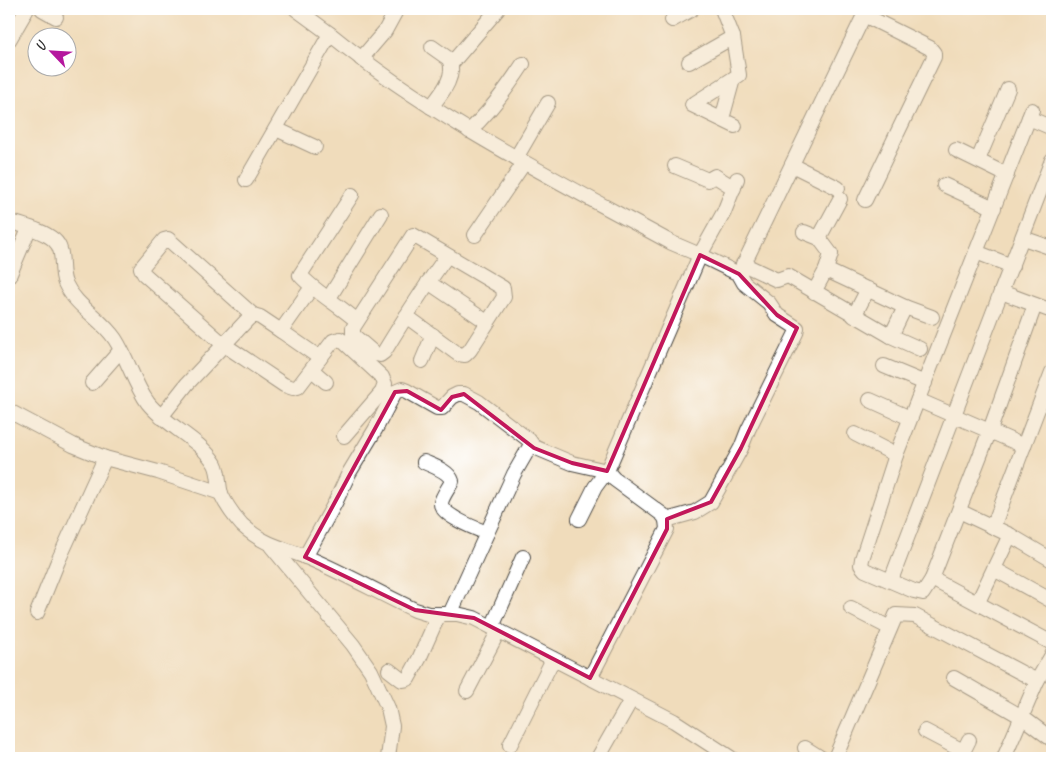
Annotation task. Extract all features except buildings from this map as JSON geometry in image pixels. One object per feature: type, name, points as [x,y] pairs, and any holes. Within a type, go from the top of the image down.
[{"type":"street","points":[[9,40],[27,9]]},
{"type":"street","points":[[42,9],[56,17]]},
{"type":"street","points":[[296,9],[361,59],[468,131],[672,243],[700,255],[777,280],[788,276],[890,336],[920,349]]},
{"type":"street","points":[[361,59],[384,31],[397,9]]},
{"type":"street","points":[[451,64],[498,9]]},
{"type":"street","points":[[672,20],[692,9]]},
{"type":"street","points":[[722,9],[733,37],[739,75],[692,105],[735,126]]},
{"type":"street","points":[[666,520],[696,512],[711,502],[741,448],[796,333],[797,328],[777,314],[769,303],[744,283],[741,269],[865,12],[930,48],[934,53],[865,200]]},
{"type":"street","points":[[246,180],[330,34]]},
{"type":"street","points":[[689,62],[733,37]]},
{"type":"street","points":[[431,107],[443,92],[452,71],[449,59],[432,47]]},
{"type":"street","points":[[468,131],[492,107],[523,64]]},
{"type":"street","points":[[722,119],[733,79]]},
{"type":"street","points":[[978,160],[1008,89]]},
{"type":"street","points":[[475,235],[520,160],[548,103]]},
{"type":"street","points":[[923,593],[865,570],[861,562],[910,418],[1031,114],[1052,128]]},
{"type":"street","points":[[276,129],[315,147]]},
{"type":"street","points":[[956,150],[1007,175]]},
{"type":"street","points":[[890,580],[1052,160]]},
{"type":"street","points":[[792,165],[839,193],[819,238]]},
{"type":"street","points":[[579,519],[606,471],[700,255],[717,227],[736,184],[715,176],[708,180],[675,166]]},
{"type":"street","points":[[944,185],[994,208]]},
{"type":"street","points":[[352,195],[300,273],[312,287],[357,321]]},
{"type":"street","points":[[329,298],[381,214]]},
{"type":"street","points":[[9,221],[54,239],[60,247],[64,280],[68,290],[83,308],[112,335],[141,392],[161,417],[196,443],[215,464],[221,493],[233,515],[260,540],[305,557],[415,610],[428,614],[474,618],[496,628],[674,722],[730,758]]},
{"type":"street","points":[[9,276],[29,229]]},
{"type":"street","points":[[804,232],[819,238],[831,254],[826,270],[814,292]]},
{"type":"street","points":[[406,316],[458,354],[465,355],[470,350],[504,297],[503,288],[413,236],[357,321],[353,328],[353,335],[375,354],[380,355],[384,352],[406,316],[428,282],[447,256]]},
{"type":"street","points":[[1023,238],[1052,248]]},
{"type":"street","points":[[320,358],[281,331],[253,315],[169,239],[164,240],[141,268],[142,272],[223,344],[284,385],[293,388],[298,387],[333,342],[343,341],[385,382],[382,392],[344,436]]},
{"type":"street","points":[[976,252],[1012,266]]},
{"type":"street","points":[[826,270],[905,307],[932,317]]},
{"type":"street","points":[[428,282],[487,322]]},
{"type":"street","points":[[281,331],[312,287]]},
{"type":"street","points":[[854,316],[868,289]]},
{"type":"street","points":[[1001,292],[1052,311]]},
{"type":"street","points":[[915,616],[923,593],[932,579],[990,430],[1035,305]]},
{"type":"street","points":[[890,336],[905,307]]},
{"type":"street","points":[[161,417],[223,344],[253,315]]},
{"type":"street","points":[[422,361],[433,336]]},
{"type":"street","points":[[92,383],[120,351]]},
{"type":"street","points":[[884,366],[925,383]]},
{"type":"street","points":[[312,370],[326,382]]},
{"type":"street","points":[[993,527],[1052,372]]},
{"type":"street","points":[[305,557],[336,503],[349,473],[395,392],[402,389],[437,408],[442,408],[452,397],[464,394],[479,402],[529,440],[534,447],[572,463],[606,471],[663,515],[666,520],[667,529],[590,678]]},
{"type":"street","points":[[870,400],[910,418]]},
{"type":"street","points":[[918,400],[1024,446]]},
{"type":"street","points":[[9,411],[73,445],[105,458],[158,472],[221,493]]},
{"type":"street","points":[[854,434],[896,455]]},
{"type":"street","points":[[389,670],[402,680],[408,679],[487,533],[527,450],[534,447]]},
{"type":"street","points":[[37,613],[58,561],[105,458]]},
{"type":"street","points":[[424,462],[452,478],[441,506],[444,510],[487,533]]},
{"type":"street","points":[[958,511],[1010,535],[1052,560]]},
{"type":"street","points":[[978,602],[1010,535]]},
{"type":"street","points":[[270,545],[353,645],[371,671],[388,708],[392,726],[388,758]]},
{"type":"street","points":[[467,691],[496,628],[523,558]]},
{"type":"street","points":[[994,569],[1052,601]]},
{"type":"street","points":[[932,579],[1052,643]]},
{"type":"street","points":[[851,608],[890,628]]},
{"type":"street","points":[[835,758],[896,615],[915,616],[1038,681]]},
{"type":"street","points":[[1009,756],[1022,717],[1052,655]]},
{"type":"street","points":[[510,744],[552,659]]},
{"type":"street","points":[[954,678],[1022,717],[1050,738]]},
{"type":"street","points":[[598,758],[631,700]]},
{"type":"street","points":[[925,731],[964,750]]},
{"type":"street","points":[[805,748],[822,758]]},
{"type":"highlighted area","points":[[700,255],[739,274],[777,315],[797,328],[741,448],[711,502],[667,519],[667,529],[590,678],[474,618],[415,610],[305,557],[395,392],[407,391],[441,410],[452,397],[464,394],[534,448],[572,463],[607,471]]}]
